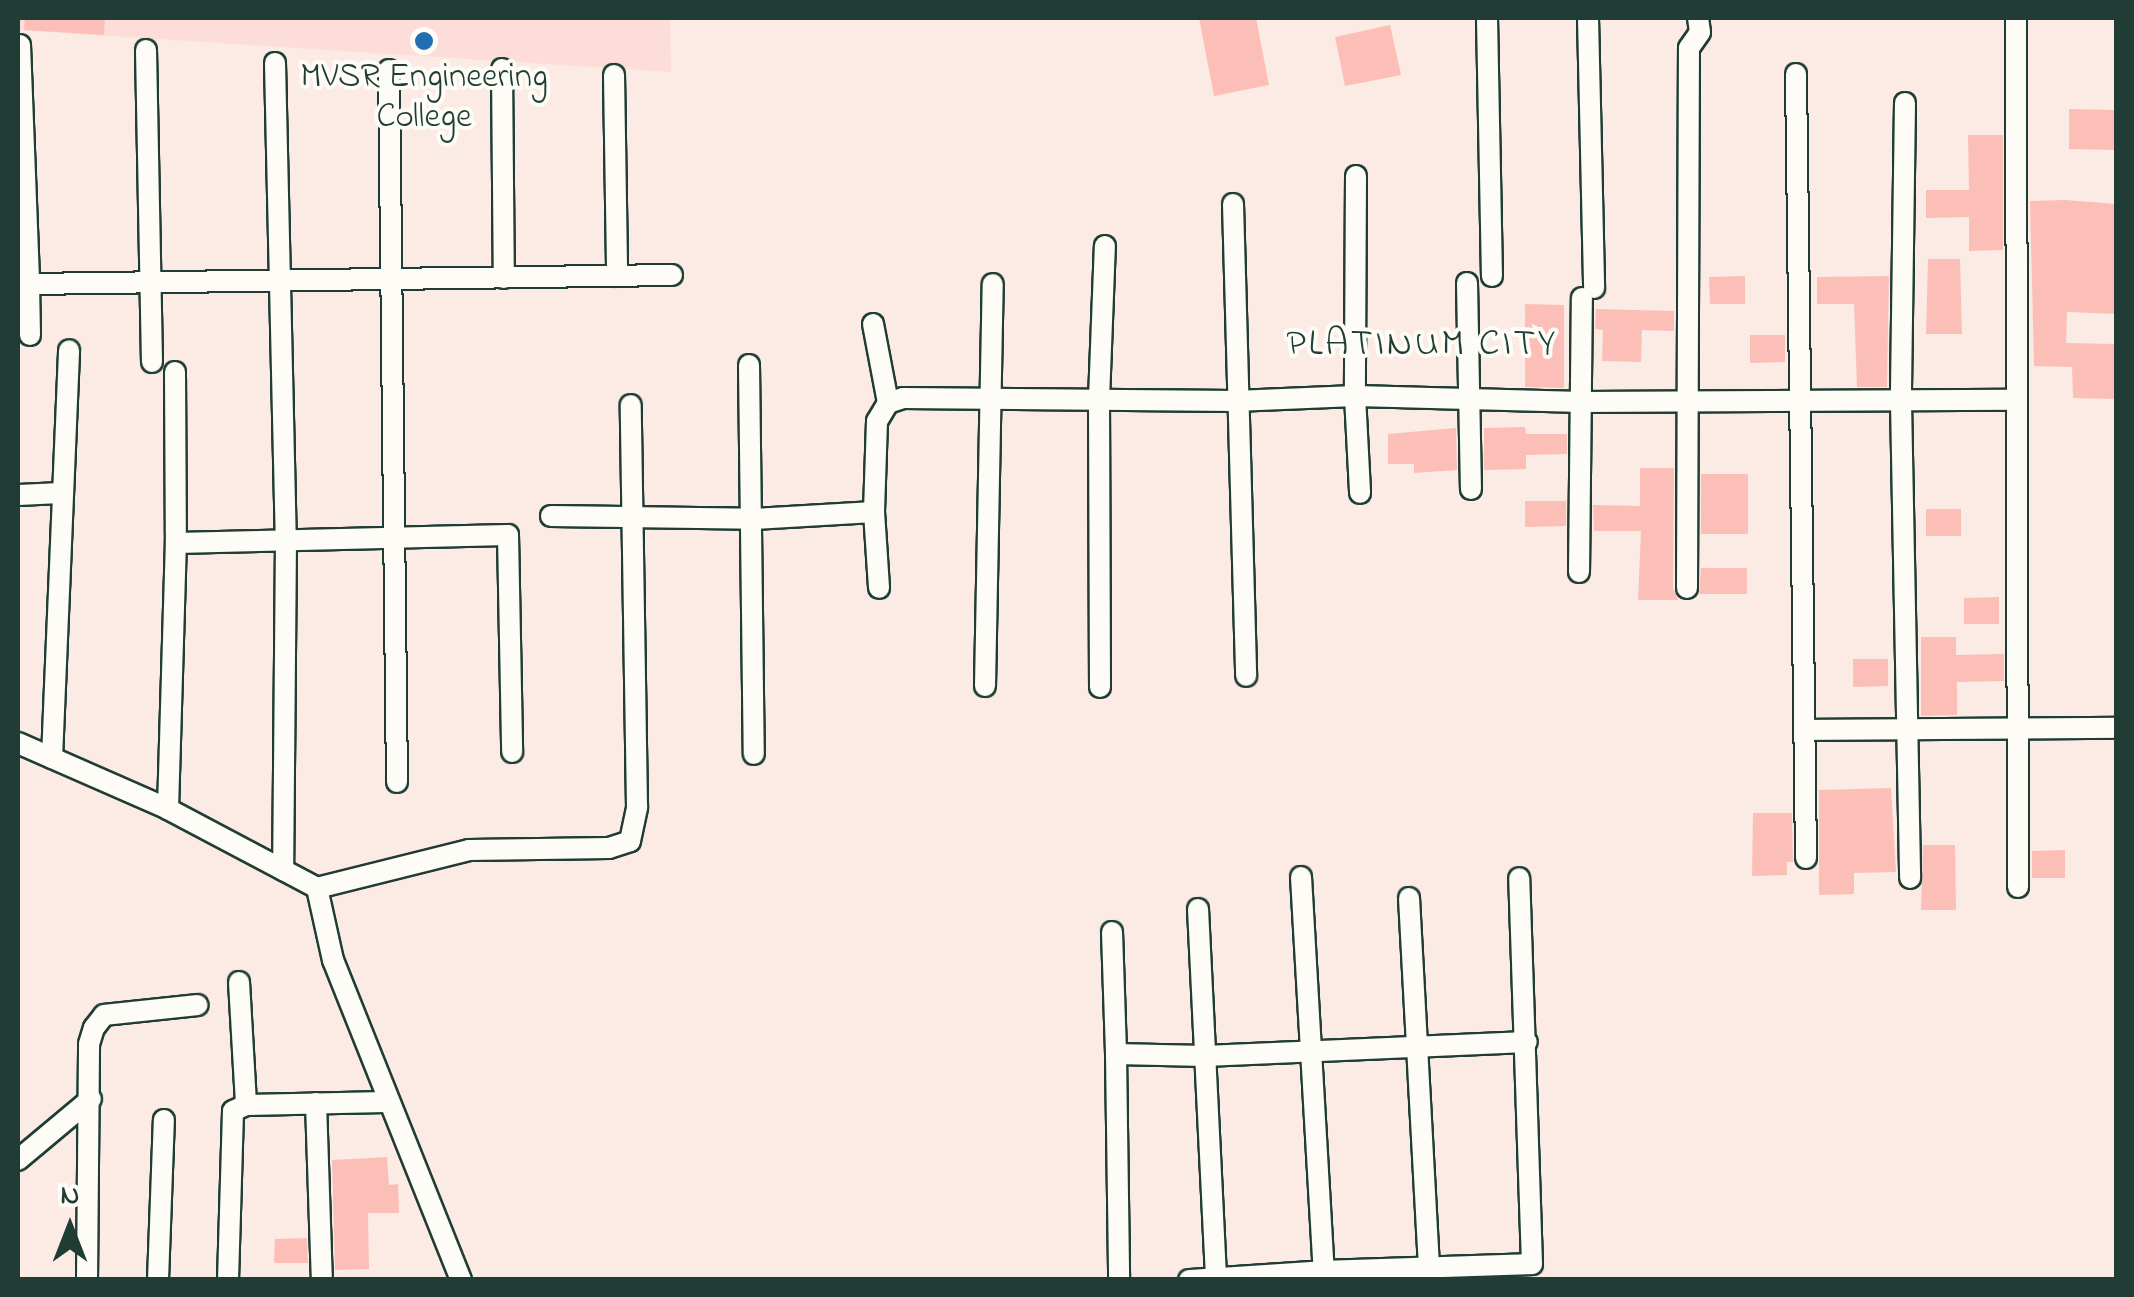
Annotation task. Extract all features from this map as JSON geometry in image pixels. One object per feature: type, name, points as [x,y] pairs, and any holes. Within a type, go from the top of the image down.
[{"type":"street","points":[[1488,18],[1492,276]]},
{"type":"street","points":[[1580,572],[1588,293],[1588,18]]},
{"type":"street","points":[[1687,588],[1689,48],[1700,32],[1698,18]]},
{"type":"street","points":[[2016,18],[2018,888]]},
{"type":"street","points":[[20,45],[30,335]]},
{"type":"street","points":[[146,50],[152,362]]},
{"type":"street","points":[[274,62],[286,540],[283,870]]},
{"type":"street","points":[[502,69],[504,278]]},
{"type":"street","points":[[389,70],[397,782]]},
{"type":"street","points":[[1796,74],[1806,858]]},
{"type":"street","points":[[614,75],[618,276]]},
{"type":"street","points":[[1905,102],[1901,402],[1910,878]]},
{"type":"street","points":[[1356,176],[1355,396],[1360,493]]},
{"type":"street","points":[[1233,204],[1246,676]]},
{"type":"street","points":[[1100,686],[1099,399],[1104,246]]},
{"type":"street","points":[[29,284],[672,275]]},
{"type":"street","points":[[1468,283],[1471,488]]},
{"type":"street","points":[[985,686],[994,284]]},
{"type":"street","points":[[873,324],[888,403]]},
{"type":"street","points":[[52,758],[69,350]]},
{"type":"street","points":[[748,365],[754,519],[754,754]]},
{"type":"street","points":[[168,810],[176,543],[175,372]]},
{"type":"street","points":[[880,588],[874,512],[877,421],[888,403],[903,398],[2015,400]]},
{"type":"street","points":[[18,743],[168,810],[317,888],[470,850],[609,848],[630,840],[636,829],[637,807],[631,405]]},
{"type":"street","points":[[18,495],[61,493]]},
{"type":"street","points":[[551,516],[754,519],[874,512]]},
{"type":"street","points":[[176,543],[508,535],[512,752]]},
{"type":"street","points":[[1806,730],[2116,728]]},
{"type":"street","points":[[1301,877],[1324,1270]]},
{"type":"street","points":[[1189,1280],[1429,1267],[1533,1272],[1519,878]]},
{"type":"street","points":[[317,888],[333,960],[461,1280]]},
{"type":"street","points":[[1409,898],[1429,1267]]},
{"type":"street","points":[[1198,909],[1216,1278]]},
{"type":"street","points":[[1112,932],[1118,1280]]},
{"type":"street","points":[[239,982],[246,1105]]},
{"type":"street","points":[[87,1280],[89,1044],[104,1016],[197,1005]]},
{"type":"street","points":[[1116,1054],[1205,1056],[1527,1042]]},
{"type":"street","points":[[18,1160],[91,1099]]},
{"type":"street","points":[[228,1280],[233,1111],[246,1105],[387,1102]]},
{"type":"street","points":[[316,1103],[322,1280]]},
{"type":"street","points":[[158,1280],[164,1120]]},
{"type":"shaded area","name":"MVSR Engineering College","points":[[18,18],[670,18],[671,72],[18,30]]},
{"type":"building","points":[[25,18],[105,18],[104,35],[24,30]]},
{"type":"building","points":[[1199,18],[1256,18],[1269,85],[1214,96]]},
{"type":"building","points":[[1390,25],[1401,75],[1345,86],[1335,37]]},
{"type":"building","points":[[2069,109],[2116,110],[2116,150],[2069,149]]},
{"type":"building","points":[[1968,135],[2003,135],[2003,250],[1969,251],[1969,217],[1926,218],[1926,190],[1969,190]]},
{"type":"building","points":[[2030,201],[2116,204],[2116,314],[2067,312],[2066,343],[2116,344],[2116,399],[2073,398],[2072,367],[2034,366]]},
{"type":"building","points":[[1928,259],[1960,259],[1962,334],[1926,334]]},
{"type":"building","points":[[1745,276],[1745,304],[1710,304],[1709,277]]},
{"type":"building","points":[[1889,276],[1887,387],[1857,387],[1854,304],[1817,304],[1817,277]]},
{"type":"building","points":[[1525,304],[1564,305],[1564,388],[1525,387]]},
{"type":"building","points":[[1596,309],[1674,311],[1674,331],[1642,330],[1641,362],[1602,361],[1603,330],[1595,329]]},
{"type":"building","points":[[1750,335],[1785,335],[1785,362],[1750,363]]},
{"type":"building","points":[[1525,427],[1526,434],[1567,434],[1567,454],[1526,455],[1526,469],[1484,470],[1484,428]]},
{"type":"building","points":[[1456,428],[1457,470],[1414,473],[1414,464],[1388,464],[1388,434]]},
{"type":"building","points":[[1640,468],[1674,468],[1673,588],[1678,600],[1638,600],[1641,531],[1594,531],[1593,505],[1640,506]]},
{"type":"building","points":[[1701,474],[1748,474],[1748,534],[1701,534]]},
{"type":"building","points":[[1525,501],[1566,501],[1566,526],[1525,527]]},
{"type":"building","points":[[1926,509],[1961,509],[1961,536],[1926,536]]},
{"type":"building","points":[[1701,568],[1747,568],[1747,594],[1699,594]]},
{"type":"building","points":[[1999,597],[1999,624],[1964,624],[1964,598]]},
{"type":"building","points":[[1921,637],[1956,637],[1956,655],[2004,654],[2004,681],[1957,682],[1957,715],[1921,716]]},
{"type":"building","points":[[1853,659],[1888,659],[1888,686],[1853,687]]},
{"type":"building","points":[[1891,788],[1896,872],[1854,873],[1854,894],[1819,895],[1819,790]]},
{"type":"building","points":[[1753,813],[1792,813],[1793,862],[1787,862],[1787,875],[1752,876]]},
{"type":"building","points":[[1923,845],[1955,845],[1956,910],[1921,910]]},
{"type":"building","points":[[2065,850],[2065,878],[2032,878],[2032,851]]},
{"type":"building","points":[[387,1157],[389,1185],[398,1184],[399,1213],[368,1213],[369,1269],[335,1270],[332,1160]]},
{"type":"building","points":[[307,1238],[308,1263],[274,1263],[275,1239]]},
{"type":"place","name":"MVSR Engineering College","points":[[424,41]]},
{"type":"district","name":"PLATINUM CITY","points":[[1422,346]]}]
